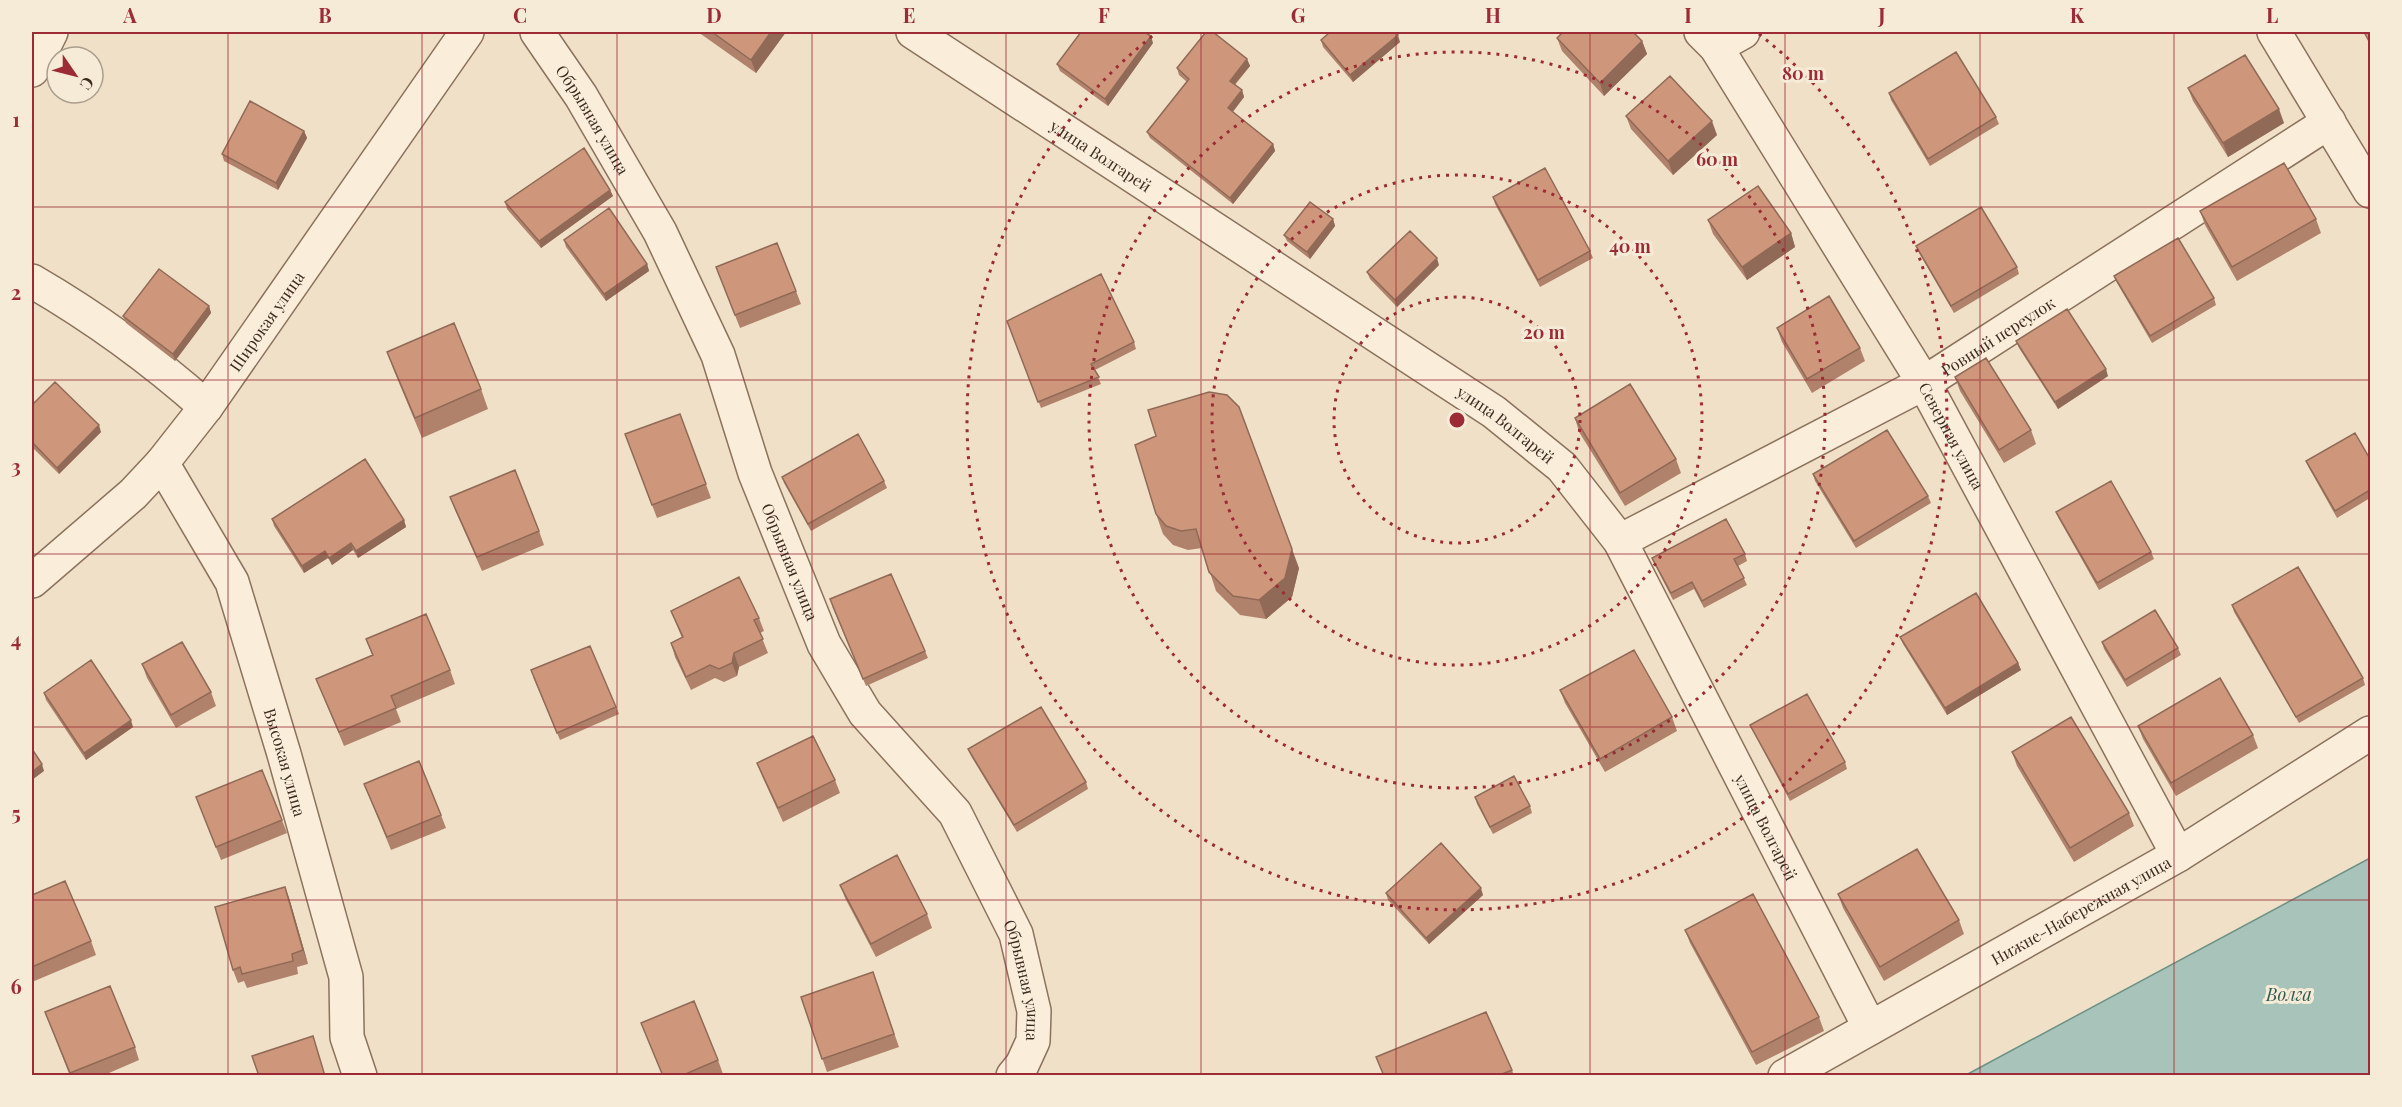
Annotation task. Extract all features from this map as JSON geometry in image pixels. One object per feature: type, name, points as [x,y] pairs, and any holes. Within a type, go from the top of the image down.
[{"type":"street","points":[[32,70],[51,32]]},
{"type":"street","name":"Широкая улица","points":[[32,581],[134,494],[162,463],[206,407],[467,32]]},
{"type":"street","name":"Обрывная улица","points":[[537,32],[581,96],[660,232],[718,355],[755,472],[824,644],[865,713],[955,813],[1016,933],[1034,1011],[1033,1041],[1022,1065],[1013,1076]]},
{"type":"street","name":"улица Волгарей","points":[[914,32],[1494,412],[1562,467],[1620,541],[1870,1028]]},
{"type":"street","points":[[2274,32],[2370,191]]},
{"type":"street","name":"Северная улица","points":[[1720,37],[1924,383],[2178,855]]},
{"type":"street","name":"Ровный переулок","points":[[1620,541],[1924,383],[2329,122]]},
{"type":"street","points":[[32,281],[79,309],[172,377],[206,407]]},
{"type":"street","name":"Высокая улица","points":[[162,463],[232,582],[284,754],[346,978],[347,1037],[360,1076]]},
{"type":"street","name":"Нижне-Набережная улица","points":[[1785,1076],[2178,855],[2370,734]]},
{"type":"water","name":"Волга","points":[[2370,858],[2370,1075],[1966,1075]]},
{"type":"building","points":[[712,32],[771,32],[751,60]]},
{"type":"building","points":[[1081,32],[1144,32],[1151,36],[1105,99],[1057,64]]},
{"type":"building","points":[[1206,32],[1213,32],[1247,59],[1230,81],[1242,90],[1228,108],[1273,144],[1230,198],[1147,132],[1189,79],[1177,68]]},
{"type":"building","points":[[1330,32],[1395,32],[1398,35],[1350,75],[1321,40]]},
{"type":"building","points":[[1563,32],[1633,32],[1642,41],[1600,83],[1557,38]]},
{"type":"building","points":[[2364,32],[2370,32],[2370,43]]},
{"type":"building","points":[[1956,52],[1996,117],[1928,159],[1889,93]]},
{"type":"building","points":[[2245,55],[2279,109],[2223,143],[2188,88]]},
{"type":"building","points":[[1670,76],[1712,121],[1668,161],[1626,116]]},
{"type":"building","points":[[250,101],[304,131],[276,183],[222,154]]},
{"type":"building","points":[[584,148],[610,190],[539,241],[505,202]]},
{"type":"building","points":[[2284,163],[2316,219],[2232,267],[2200,211]]},
{"type":"building","points":[[1545,168],[1590,251],[1538,280],[1493,197]]},
{"type":"building","points":[[1758,186],[1791,233],[1742,267],[1708,220]]},
{"type":"building","points":[[1310,202],[1333,219],[1307,252],[1284,235]]},
{"type":"building","points":[[1981,207],[2017,267],[1951,306],[1916,246]]},
{"type":"building","points":[[609,208],[647,264],[604,294],[564,240]]},
{"type":"building","points":[[1410,231],[1437,258],[1395,300],[1367,272]]},
{"type":"building","points":[[2178,238],[2214,298],[2150,336],[2114,276]]},
{"type":"building","points":[[777,243],[796,291],[735,315],[716,267]]},
{"type":"building","points":[[159,269],[209,306],[173,354],[123,316]]},
{"type":"building","points":[[1101,274],[1134,342],[1091,364],[1099,377],[1038,402],[1007,321]]},
{"type":"building","points":[[1829,296],[1860,348],[1807,379],[1777,328]]},
{"type":"building","points":[[2067,309],[2106,369],[2055,402],[2016,341]]},
{"type":"building","points":[[454,323],[481,389],[415,418],[387,352]]},
{"type":"building","points":[[1986,358],[2031,430],[1999,450],[1955,377]]},
{"type":"building","points":[[55,382],[99,425],[57,468],[32,442],[32,405]]},
{"type":"building","points":[[1630,384],[1676,459],[1620,493],[1575,418]]},
{"type":"building","points":[[1209,392],[1227,395],[1239,407],[1292,549],[1285,578],[1259,600],[1233,596],[1209,572],[1196,529],[1181,531],[1166,526],[1156,514],[1135,445],[1156,436],[1148,410]]},
{"type":"building","points":[[680,414],[706,484],[652,505],[625,434]]},
{"type":"building","points":[[1887,430],[1928,496],[1854,541],[1813,474]]},
{"type":"building","points":[[2355,433],[2370,459],[2370,490],[2335,511],[2306,461]]},
{"type":"building","points":[[858,434],[884,481],[808,524],[782,477]]},
{"type":"building","points":[[365,459],[404,520],[356,551],[351,543],[329,558],[325,551],[302,566],[272,519]]},
{"type":"building","points":[[515,470],[539,531],[477,557],[450,497]]},
{"type":"building","points":[[2111,481],[2151,552],[2097,583],[2056,512]]},
{"type":"building","points":[[1726,519],[1745,554],[1734,559],[1744,578],[1702,601],[1692,582],[1671,593],[1652,558]]},
{"type":"building","points":[[2298,567],[2363,678],[2296,717],[2232,605]]},
{"type":"building","points":[[891,574],[925,651],[863,679],[830,599]]},
{"type":"building","points":[[739,577],[759,618],[754,620],[763,639],[734,653],[732,663],[719,669],[710,665],[686,677],[671,643],[683,637],[671,611]]},
{"type":"building","points":[[1976,593],[2018,663],[1945,708],[1900,637]]},
{"type":"building","points":[[2155,610],[2178,648],[2125,680],[2102,642]]},
{"type":"building","points":[[426,614],[450,670],[391,696],[396,708],[339,732],[316,679],[373,655],[366,639]]},
{"type":"building","points":[[182,642],[211,692],[171,715],[142,664]]},
{"type":"building","points":[[590,646],[616,707],[557,733],[531,670]]},
{"type":"building","points":[[1634,650],[1672,717],[1600,759],[1560,690]]},
{"type":"building","points":[[91,660],[131,720],[84,753],[44,693]]},
{"type":"building","points":[[2220,678],[2253,735],[2171,783],[2138,726]]},
{"type":"building","points":[[1807,694],[1845,762],[1788,794],[1750,725]]},
{"type":"building","points":[[1041,707],[1086,782],[1014,825],[968,749]]},
{"type":"building","points":[[2071,717],[2129,813],[2070,848],[2012,752]]},
{"type":"building","points":[[813,736],[835,780],[778,808],[757,763]]},
{"type":"building","points":[[32,749],[42,764],[32,772]]},
{"type":"building","points":[[419,761],[441,815],[387,837],[364,784]]},
{"type":"building","points":[[262,770],[282,820],[216,847],[196,797]]},
{"type":"building","points":[[1514,776],[1530,806],[1490,827],[1475,797]]},
{"type":"building","points":[[1441,843],[1481,888],[1426,938],[1386,893]]},
{"type":"building","points":[[1917,849],[1959,920],[1880,967],[1838,894]]},
{"type":"building","points":[[897,855],[927,914],[871,944],[840,885]]},
{"type":"building","points":[[65,881],[91,941],[32,967],[32,895]]},
{"type":"building","points":[[285,887],[303,950],[292,954],[293,961],[242,974],[240,967],[233,970],[215,907]]},
{"type":"building","points":[[1753,894],[1819,1017],[1752,1052],[1685,930]]},
{"type":"building","points":[[873,972],[894,1034],[822,1059],[801,997]]},
{"type":"building","points":[[110,986],[135,1047],[70,1073],[45,1012]]},
{"type":"building","points":[[694,1001],[718,1060],[681,1076],[663,1076],[641,1023]]},
{"type":"building","points":[[1486,1012],[1512,1070],[1497,1076],[1384,1076],[1376,1057]]},
{"type":"building","points":[[313,1036],[325,1076],[259,1076],[252,1056]]}]
